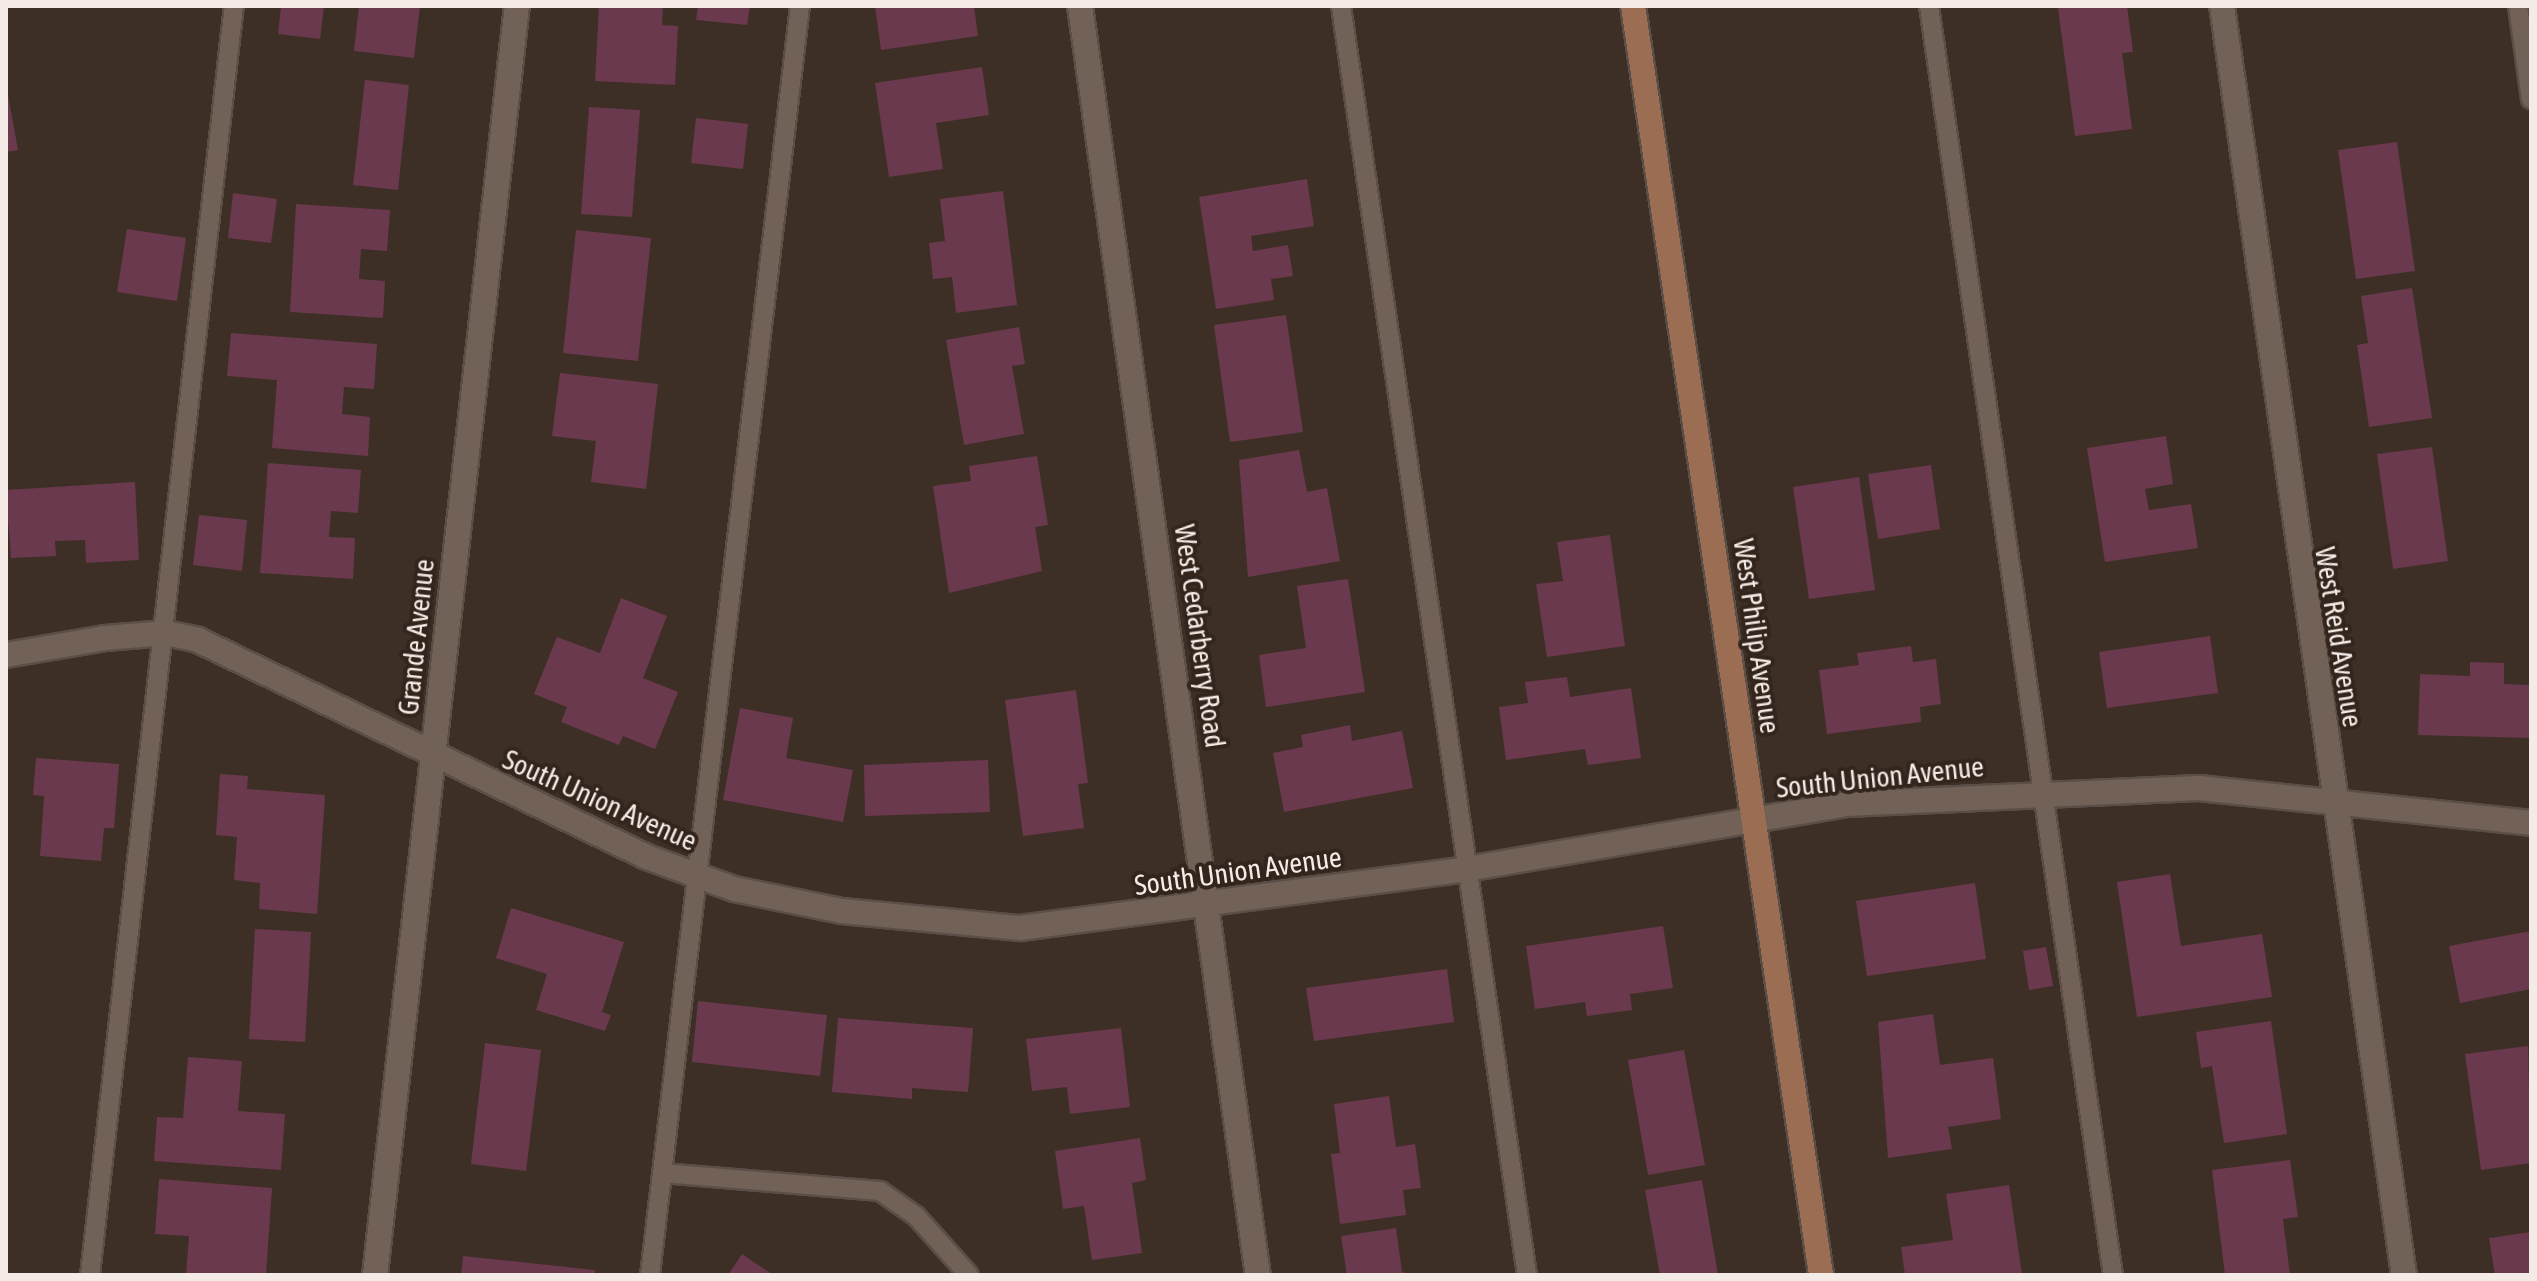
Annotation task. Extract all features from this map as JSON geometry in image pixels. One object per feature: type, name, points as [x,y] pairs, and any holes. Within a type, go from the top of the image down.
[{"type":"main road","name":"West Philip Avenue","points":[[1633,6],[1821,1275]]},
{"type":"street","name":"Grande Avenue","points":[[375,1275],[517,6]]},
{"type":"street","name":"West Cedarberry Road","points":[[1080,6],[1258,1275]]},
{"type":"street","name":"West Reid Avenue","points":[[2222,6],[2334,804],[2404,1275]]},
{"type":"street","name":"South Union Avenue","points":[[6,655],[166,633],[198,640],[433,758],[699,876],[842,911],[1020,928],[1208,906],[1467,869],[1847,804],[2043,792],[2199,788],[2531,823]]},
{"type":"lane","points":[[90,1275],[166,633],[234,6]]},
{"type":"lane","points":[[650,1275],[800,6]]},
{"type":"lane","points":[[1341,6],[1527,1275]]},
{"type":"lane","points":[[1929,6],[2113,1275]]},
{"type":"lane","points":[[2518,6],[2531,99]]},
{"type":"lane","points":[[662,1173],[880,1191],[916,1216],[969,1275]]},
{"type":"building","points":[[281,6],[324,6],[320,39],[278,34]]},
{"type":"building","points":[[359,6],[420,6],[414,58],[354,51]]},
{"type":"building","points":[[599,6],[663,6],[662,25],[678,26],[675,85],[595,81]]},
{"type":"building","points":[[698,6],[750,6],[747,25],[696,20]]},
{"type":"building","points":[[875,6],[974,6],[978,36],[881,50]]},
{"type":"building","points":[[2127,6],[2133,52],[2122,53],[2132,129],[2075,136],[2058,8]]},
{"type":"building","points":[[982,67],[989,115],[936,123],[943,169],[889,177],[875,83]]},
{"type":"building","points":[[365,80],[409,85],[398,190],[353,185]]},
{"type":"building","points":[[6,84],[18,150],[6,152]]},
{"type":"building","points":[[589,107],[640,110],[632,217],[581,214]]},
{"type":"building","points":[[696,118],[748,124],[743,169],[691,163]]},
{"type":"building","points":[[2397,142],[2415,271],[2356,279],[2338,150]]},
{"type":"building","points":[[1307,179],[1314,226],[1251,236],[1253,251],[1288,245],[1293,276],[1271,279],[1274,300],[1216,309],[1199,197]]},
{"type":"building","points":[[1003,191],[1017,305],[956,313],[952,277],[933,279],[929,243],[945,241],[940,199]]},
{"type":"building","points":[[233,193],[277,199],[271,243],[228,238]]},
{"type":"building","points":[[296,204],[390,210],[387,251],[361,249],[359,279],[385,281],[383,318],[290,312]]},
{"type":"building","points":[[127,229],[186,238],[177,301],[117,292]]},
{"type":"building","points":[[576,230],[651,238],[638,361],[563,353]]},
{"type":"building","points":[[2412,288],[2432,418],[2369,427],[2357,345],[2368,343],[2361,296]]},
{"type":"building","points":[[1286,315],[1303,432],[1230,442],[1214,325]]},
{"type":"building","points":[[1019,327],[1025,364],[1012,366],[1024,434],[964,445],[946,340]]},
{"type":"building","points":[[231,333],[377,344],[374,389],[344,387],[342,414],[370,417],[368,456],[272,448],[277,380],[227,376]]},
{"type":"building","points":[[560,373],[658,384],[646,489],[591,482],[596,441],[552,436]]},
{"type":"building","points":[[2166,436],[2173,484],[2145,489],[2149,510],[2191,504],[2198,548],[2105,562],[2087,448]]},
{"type":"building","points":[[2432,447],[2448,561],[2393,569],[2377,454]]},
{"type":"building","points":[[1299,450],[1307,492],[1327,488],[1340,561],[1248,577],[1239,460]]},
{"type":"building","points":[[1037,456],[1048,525],[1035,527],[1042,571],[949,593],[933,486],[971,481],[969,466]]},
{"type":"building","points":[[268,463],[361,470],[358,513],[331,511],[329,537],[355,538],[353,579],[260,573]]},
{"type":"building","points":[[1931,465],[1940,529],[1878,539],[1868,474]]},
{"type":"building","points":[[1859,477],[1875,590],[1809,599],[1793,487]]},
{"type":"building","points":[[135,482],[139,560],[86,563],[85,540],[55,541],[56,556],[11,558],[6,490]]},
{"type":"building","points":[[199,515],[247,520],[242,571],[193,565]]},
{"type":"building","points":[[1610,535],[1625,646],[1547,657],[1536,584],[1563,581],[1557,542]]},
{"type":"building","points":[[1348,579],[1365,692],[1266,707],[1259,655],[1306,648],[1297,586]]},
{"type":"building","points":[[621,598],[667,616],[643,678],[678,692],[655,749],[623,736],[619,745],[561,722],[567,707],[534,694],[557,637],[600,653]]},
{"type":"building","points":[[2210,636],[2218,693],[2107,708],[2099,652]]},
{"type":"building","points":[[1911,646],[1913,662],[1936,659],[1941,704],[1920,707],[1921,722],[1827,734],[1819,670],[1859,665],[1857,653]]},
{"type":"building","points":[[2470,662],[2504,663],[2504,684],[2531,685],[2531,738],[2418,735],[2420,674],[2470,676]]},
{"type":"building","points":[[1567,677],[1570,697],[1631,688],[1641,758],[1588,765],[1585,749],[1506,760],[1499,707],[1528,703],[1525,682]]},
{"type":"building","points":[[1076,690],[1088,783],[1078,784],[1084,828],[1023,836],[1005,700]]},
{"type":"building","points":[[740,708],[793,718],[786,758],[853,770],[843,822],[723,800]]},
{"type":"building","points":[[1350,725],[1352,741],[1402,731],[1413,788],[1284,812],[1273,753],[1303,747],[1301,735]]},
{"type":"building","points":[[36,758],[119,764],[114,828],[104,828],[101,861],[40,856],[44,796],[33,795]]},
{"type":"building","points":[[988,760],[990,812],[865,816],[864,765]]},
{"type":"building","points":[[220,774],[248,776],[247,789],[325,795],[317,914],[259,909],[260,883],[234,880],[237,837],[216,835]]},
{"type":"building","points":[[2170,874],[2181,946],[2262,934],[2272,997],[2137,1017],[2117,882]]},
{"type":"building","points":[[1975,883],[1986,959],[1867,976],[1856,901]]},
{"type":"building","points":[[511,908],[624,942],[602,1012],[611,1015],[605,1031],[536,1010],[547,974],[496,958]]},
{"type":"building","points":[[1663,926],[1673,988],[1630,994],[1632,1010],[1587,1016],[1585,1002],[1535,1009],[1526,946]]},
{"type":"building","points":[[255,929],[311,932],[305,1042],[249,1039]]},
{"type":"building","points":[[2531,931],[2531,989],[2460,1003],[2449,946]]},
{"type":"building","points":[[2046,947],[2053,986],[2029,990],[2023,951]]},
{"type":"building","points":[[1447,969],[1454,1022],[1314,1041],[1306,988]]},
{"type":"building","points":[[698,1001],[827,1015],[820,1076],[692,1062]]},
{"type":"building","points":[[1933,1014],[1940,1065],[1993,1058],[2001,1119],[1948,1127],[1952,1149],[1888,1158],[1878,1022]]},
{"type":"building","points":[[838,1018],[973,1028],[968,1092],[912,1088],[912,1099],[832,1092]]},
{"type":"building","points":[[2271,1021],[2287,1134],[2224,1143],[2212,1066],[2201,1068],[2196,1032]]},
{"type":"building","points":[[1121,1028],[1130,1107],[1070,1114],[1067,1087],[1032,1091],[1026,1039]]},
{"type":"building","points":[[485,1043],[541,1050],[526,1171],[471,1164]]},
{"type":"building","points":[[2528,1046],[2531,1163],[2481,1170],[2465,1054]]},
{"type":"building","points":[[1684,1050],[1705,1165],[1648,1175],[1628,1060]]},
{"type":"building","points":[[188,1057],[242,1061],[238,1111],[285,1114],[281,1170],[154,1161],[157,1117],[183,1118]]},
{"type":"building","points":[[1389,1096],[1396,1147],[1415,1144],[1421,1188],[1403,1190],[1406,1215],[1340,1224],[1331,1154],[1340,1153],[1334,1104]]},
{"type":"building","points":[[1140,1138],[1146,1180],[1132,1183],[1142,1253],[1092,1260],[1084,1206],[1063,1209],[1055,1151]]},
{"type":"building","points":[[2290,1160],[2298,1217],[2283,1219],[2290,1275],[2225,1275],[2212,1170]]},
{"type":"building","points":[[159,1179],[272,1188],[266,1275],[186,1275],[189,1236],[155,1234]]},
{"type":"building","points":[[1702,1180],[1718,1275],[1660,1275],[1645,1190]]},
{"type":"building","points":[[2009,1185],[2022,1275],[1905,1275],[1901,1247],[1953,1240],[1946,1194]]},
{"type":"building","points":[[1396,1228],[1402,1272],[1415,1275],[1347,1275],[1341,1236]]},
{"type":"building","points":[[2531,1232],[2531,1275],[2495,1275],[2489,1238]]},
{"type":"building","points":[[742,1254],[773,1275],[728,1275]]},
{"type":"building","points":[[463,1256],[595,1270],[594,1275],[461,1275]]}]
